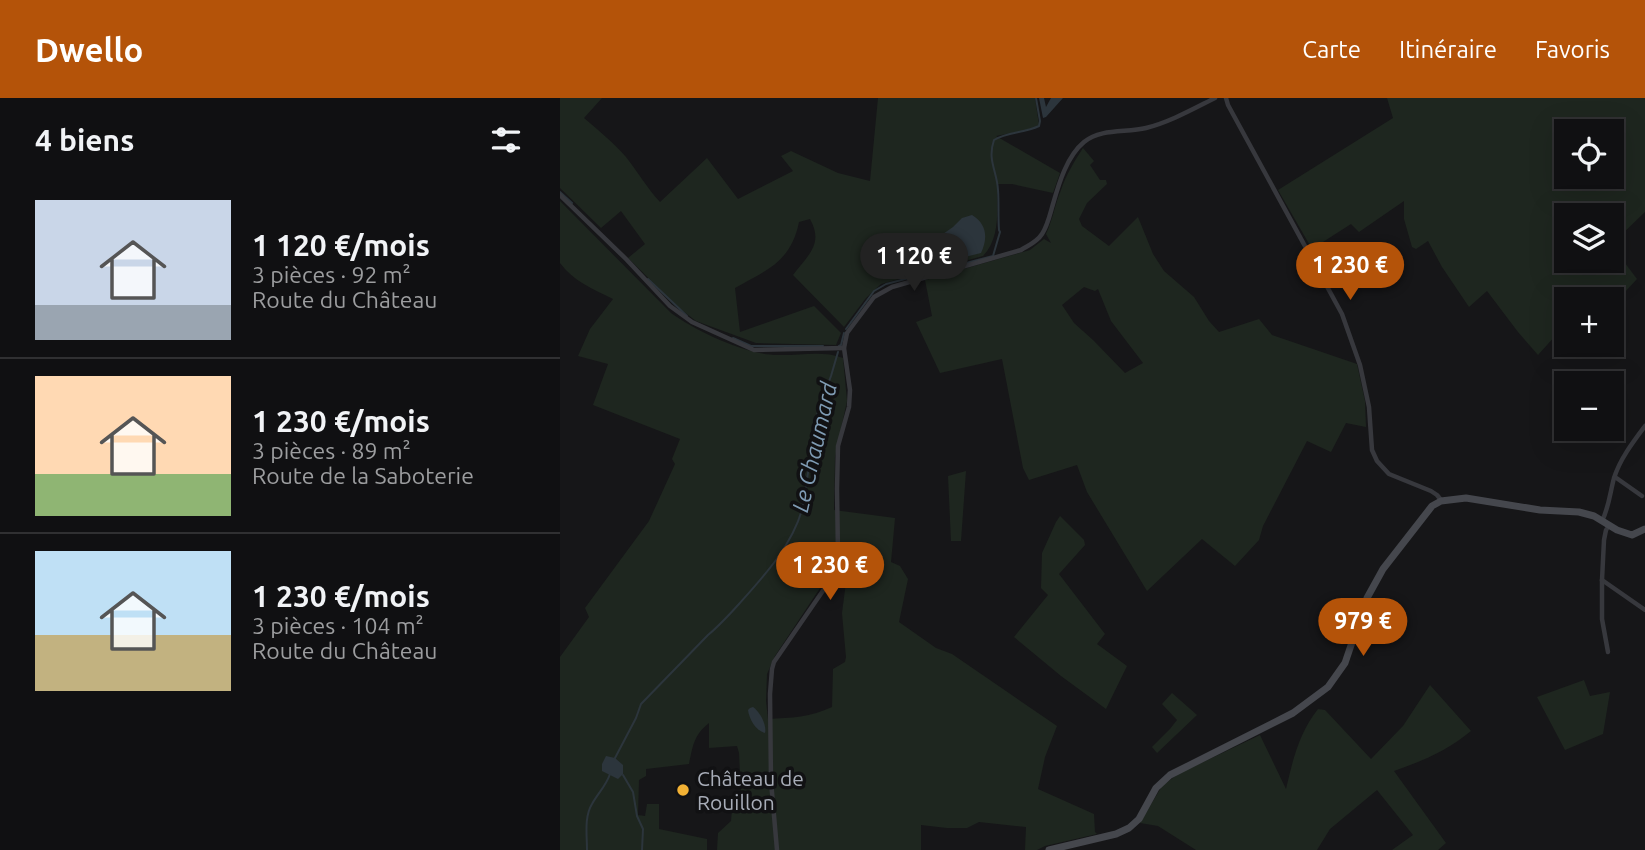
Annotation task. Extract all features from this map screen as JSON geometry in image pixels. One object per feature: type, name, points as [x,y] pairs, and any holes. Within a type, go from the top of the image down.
[{"type":"street","points":[[778,850],[771,781],[772,669],[774,662],[831,579],[838,554],[838,446],[849,407],[850,390],[844,348],[847,333],[874,297],[892,287],[1021,250],[1036,241],[1049,219],[1060,179],[1084,141],[1111,132],[1148,128],[1215,98]]},
{"type":"street","points":[[1226,98],[1342,314],[1360,365],[1369,407],[1372,450],[1377,461],[1389,474],[1431,491],[1441,501]]},
{"type":"street","points":[[560,195],[670,306],[692,323],[754,350],[844,348]]},
{"type":"street","points":[[1608,652],[1602,619],[1606,513],[1620,464],[1645,426]]},
{"type":"street","points":[[1615,477],[1642,496]]},
{"type":"street","points":[[1049,850],[1116,834],[1129,828],[1139,819],[1156,788],[1170,775],[1293,713],[1328,687],[1345,663],[1367,598],[1383,569],[1432,506],[1441,501],[1466,498],[1540,510],[1579,512],[1594,516],[1625,534],[1632,535],[1645,529]]},
{"type":"street","points":[[1602,580],[1645,610]]},
{"type":"shaded area","points":[[560,98],[602,98],[584,118],[621,152],[660,202],[707,158],[738,199],[793,171],[781,156],[791,151],[838,173],[870,181],[878,98],[1035,98],[1039,125],[996,136],[1060,173],[1053,193],[1012,184],[997,184],[995,231],[983,256],[881,284],[866,298],[844,327],[793,275],[809,255],[815,242],[810,219],[799,222],[784,256],[767,270],[735,288],[740,332],[814,306],[841,333],[836,345],[756,343],[696,321],[679,308],[628,258],[645,244],[621,211],[601,228],[560,188]]},
{"type":"shaded area","points":[[1039,98],[1044,98],[1046,107],[1051,98],[1063,98],[1043,118]]},
{"type":"shaded area","points":[[1387,98],[1645,98],[1645,212],[1624,232],[1624,203],[1554,203],[1554,273],[1624,273],[1624,262],[1637,279],[1624,293],[1624,287],[1554,287],[1554,337],[1538,355],[1487,291],[1469,307],[1428,241],[1416,249],[1412,247],[1404,219],[1404,201],[1359,232],[1351,224],[1312,249],[1278,190],[1393,118]]},
{"type":"shaded area","points":[[1083,148],[1094,161],[1090,165],[1100,180],[1106,180],[1107,184],[1087,203],[1079,219],[1082,226],[1109,246],[1138,217],[1153,254],[1164,271],[1194,297],[1219,332],[1259,319],[1272,335],[1357,364],[1365,401],[1366,427],[1346,423],[1331,452],[1307,441],[1263,526],[1259,540],[1235,566],[1202,539],[1147,591],[1087,492],[1077,465],[1029,480],[1023,468],[1002,359],[940,373],[916,322],[932,316],[925,280],[1030,250],[1044,239],[1051,243],[1046,234],[1057,201],[1070,169]],"holes":[[[1084,287],[1095,291],[1098,289],[1111,321],[1143,363],[1125,373],[1074,323],[1062,305]]]},
{"type":"shaded area","points":[[560,201],[671,313],[694,327],[722,341],[765,354],[819,354],[843,358],[847,401],[835,457],[834,510],[895,518],[891,562],[900,566],[908,579],[899,622],[936,648],[952,654],[1057,726],[1045,757],[1038,789],[1094,814],[1097,834],[1037,850],[1025,850],[1026,827],[979,822],[967,828],[921,825],[921,850],[717,850],[718,833],[731,821],[733,797],[741,794],[739,753],[737,746],[709,748],[709,723],[697,736],[689,764],[646,769],[646,776],[639,780],[638,815],[645,816],[647,804],[659,804],[659,829],[707,839],[707,850],[560,850],[560,657],[589,617],[585,608],[649,521],[675,464],[672,459],[680,439],[593,405],[608,364],[578,356],[590,329],[613,299],[577,280],[560,263]],"holes":[[[830,573],[846,582],[842,613],[846,657],[845,662],[833,669],[832,707],[809,715],[768,719],[767,674],[775,656]]]},
{"type":"shaded area","points":[[972,215],[981,223],[985,232],[981,253],[953,260],[923,257],[920,250],[962,218]]},
{"type":"shaded area","points":[[966,471],[961,541],[951,541],[948,476]]},
{"type":"shaded area","points":[[1060,516],[1084,540],[1085,545],[1059,574],[1105,634],[1097,644],[1127,666],[1106,709],[1014,637],[1048,595],[1041,588],[1042,553]]},
{"type":"shaded area","points":[[1584,680],[1590,696],[1610,692],[1603,734],[1565,750],[1537,697]]},
{"type":"shaded area","points":[[1430,685],[1471,731],[1435,754],[1394,771],[1446,843],[1438,850],[1392,850],[1413,835],[1377,790],[1330,829],[1317,850],[1196,850],[1158,826],[1140,823],[1162,786],[1178,774],[1260,735],[1286,789],[1301,737],[1318,709],[1325,710],[1371,759],[1403,726]]},
{"type":"shaded area","points":[[1172,693],[1197,715],[1157,753],[1152,747],[1177,720],[1162,704]]},
{"type":"shaded area","points":[[753,707],[762,719],[765,733],[751,721],[748,710]]},
{"type":"shaded area","points":[[606,756],[615,758],[623,765],[623,774],[618,779],[602,771]]},
{"type":"waterway","name":"Le Chaumard","points":[[846,329],[874,291],[886,284],[993,256],[1000,232],[992,147],[994,140],[1004,135],[1039,126],[1036,98]]},
{"type":"waterway","points":[[560,192],[572,203]]},
{"type":"waterway","points":[[648,279],[687,316]]},
{"type":"waterway","name":"Le Chaumard","points":[[839,346],[844,333]]},
{"type":"waterway","points":[[733,338],[751,346],[823,346]]},
{"type":"waterway","name":"Le Chaumard","points":[[615,758],[641,704],[758,583],[791,536],[802,510],[818,411],[838,352]]},
{"type":"waterway","name":"Le Chaumard","points":[[587,850],[586,826],[589,809],[610,774]]},
{"type":"waterway","points":[[623,775],[633,792],[637,816],[643,829],[642,850]]},
{"type":"place","name":"Château de Rouillon","points":[[683,790]]}]
